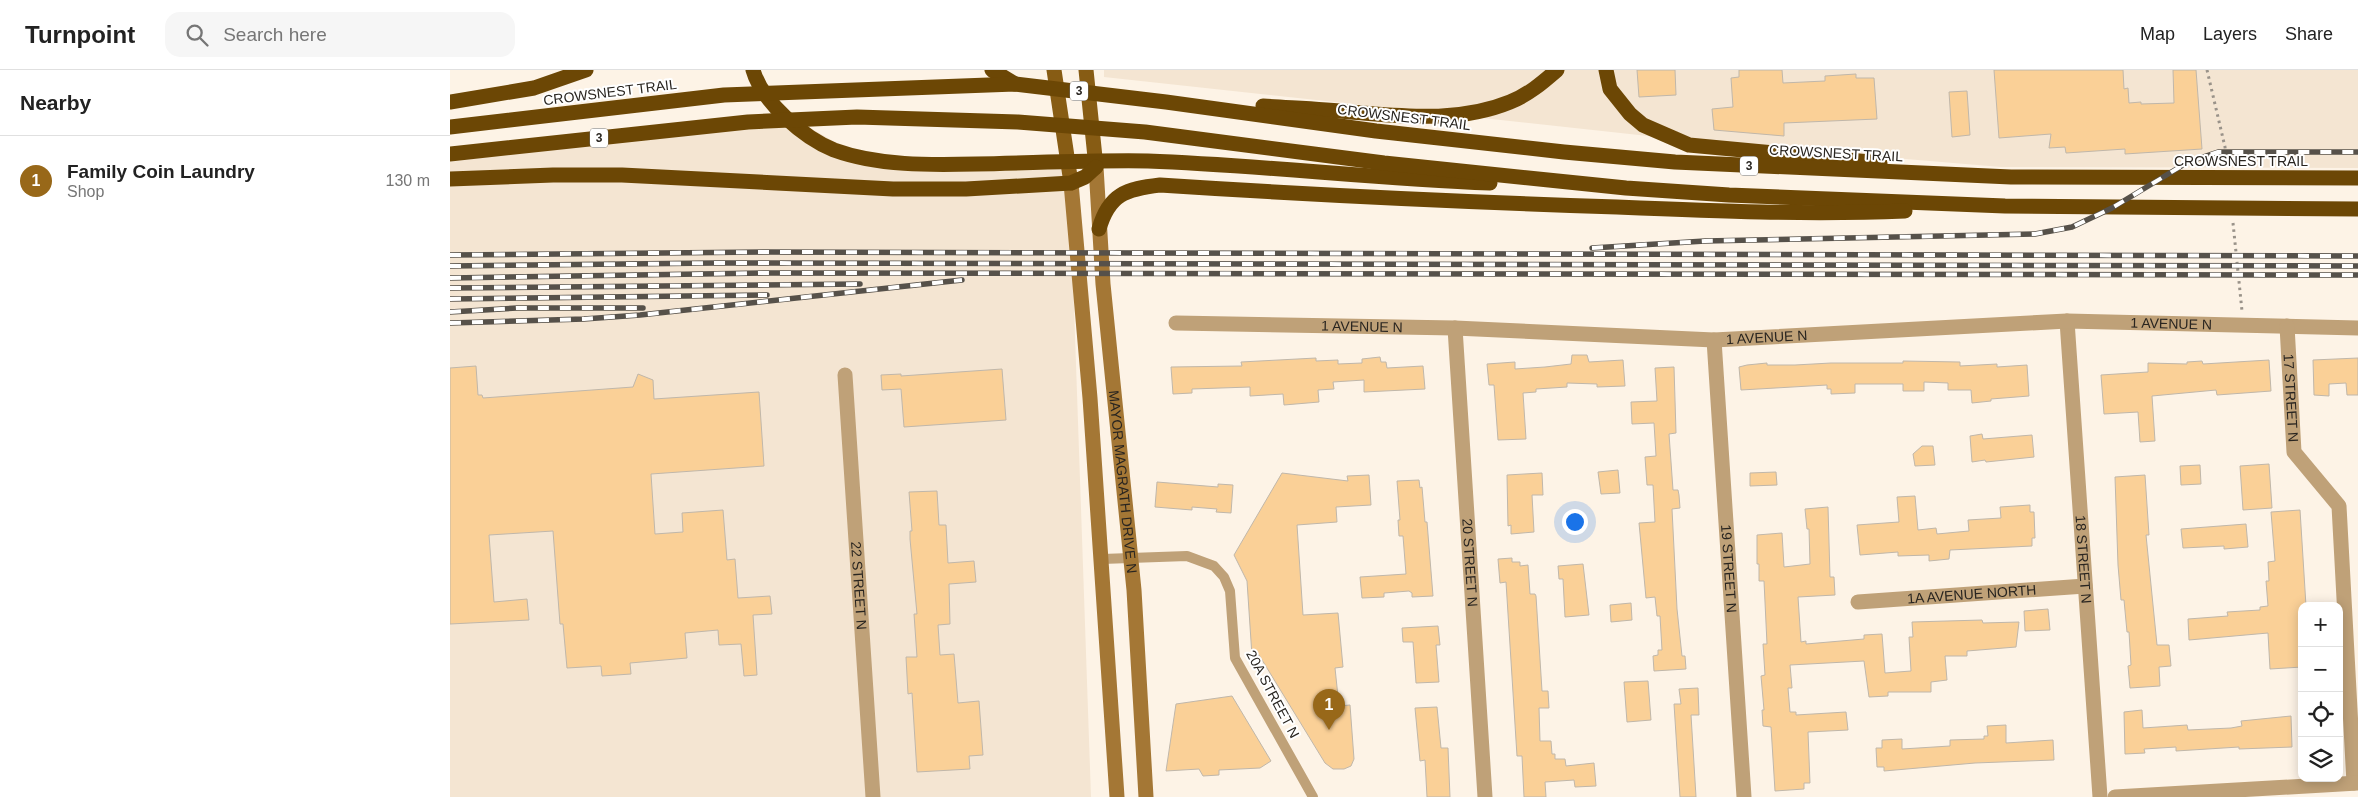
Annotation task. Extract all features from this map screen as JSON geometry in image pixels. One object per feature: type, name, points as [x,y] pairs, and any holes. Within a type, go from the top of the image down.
[{"type":"highway","points":[[450,102],[534,88],[586,70]]},
{"type":"highway","points":[[753,70],[770,100],[790,123],[808,136],[834,150],[865,158],[932,165],[1147,161],[1453,182],[1626,188]]},
{"type":"highway","points":[[992,70],[1015,84]]},
{"type":"highway","points":[[1166,102],[1423,117],[1452,116],[1493,108],[1512,102],[1527,94],[1557,70]]},
{"type":"highway","points":[[1606,70],[1610,89],[1630,114],[1643,125],[1689,145],[2011,177]]},
{"type":"highway","name":"CROWSNEST TRAIL","points":[[450,127],[724,95],[1015,84],[1144,99],[1376,131],[1573,153],[1695,163],[2011,177],[2358,178]]},
{"type":"highway","name":"3","points":[[450,154],[748,122],[857,117],[1018,122],[1145,132],[1384,163],[1626,188],[1738,195],[2005,206],[2358,209]]},
{"type":"highway","points":[[450,179],[552,175],[622,175],[696,177],[893,189],[966,189],[1071,183],[1085,177],[1096,167]]},
{"type":"highway","points":[[1099,229],[1107,207],[1116,198],[1133,189],[1160,185],[1481,203],[1724,211],[1860,213],[2005,206]]},
{"type":"main road","points":[[1054,70],[1071,183]]},
{"type":"main road","points":[[1086,70],[1096,167]]},
{"type":"main road","name":"MAYOR MAGRATH DRIVE N","points":[[1096,167],[1099,229],[1130,558],[1146,797]]},
{"type":"main road","name":"MAYOR MAGRATH DRIVE N","points":[[1071,183],[1082,286],[1117,797]]},
{"type":"street","name":"1 AVENUE N","points":[[1176,323],[1455,328],[1714,340],[2067,321],[2358,328]]},
{"type":"street","name":"18 STREET N","points":[[2067,321],[2100,797]]},
{"type":"street","name":"17 STREET N","points":[[2287,326],[2294,452],[2339,506],[2356,783]]},
{"type":"street","name":"20 STREET N","points":[[1455,328],[1485,797]]},
{"type":"street","name":"19 STREET N","points":[[1714,340],[1744,797]]},
{"type":"street","name":"22 STREET N","points":[[845,375],[873,797]]},
{"type":"street","name":"1A AVENUE NORTH","points":[[1858,602],[2085,586]]},
{"type":"street","points":[[2114,797],[2356,783]]},
{"type":"lane","name":"20A STREET N","points":[[1102,559],[1187,556],[1214,566],[1224,577],[1230,591],[1235,658],[1313,797]]},
{"type":"path","points":[[2207,70],[2225,147],[2227,166]]},
{"type":"path","points":[[2232,216],[2242,304]]},
{"type":"shaded area","points":[[1104,70],[2358,70],[2358,168],[2001,167],[1703,142],[1104,77]]},
{"type":"shaded area","points":[[796,120],[865,159],[1069,162],[1091,797],[450,797],[450,162],[725,125]]},
{"type":"building","points":[[1637,70],[1675,70],[1676,95],[1639,97]]},
{"type":"building","points":[[1739,70],[1782,70],[1783,83],[1825,81],[1825,76],[1856,74],[1856,78],[1874,78],[1877,119],[1784,123],[1784,136],[1714,130],[1712,109],[1733,107],[1731,78],[1739,77]]},
{"type":"building","points":[[1994,70],[2123,70],[2124,89],[2128,88],[2129,103],[2141,102],[2141,104],[2174,103],[2173,70],[2196,70],[2202,149],[2125,154],[2125,149],[2066,153],[2065,147],[2049,148],[2051,134],[1999,138]]},
{"type":"building","points":[[1967,91],[1970,135],[1952,137],[1949,92]]},
{"type":"building","points":[[1572,355],[1587,355],[1589,362],[1623,360],[1625,386],[1597,387],[1597,384],[1567,383],[1567,387],[1536,389],[1536,392],[1523,393],[1526,439],[1498,440],[1494,385],[1489,385],[1487,364],[1515,362],[1515,369],[1545,367],[1571,364]]},
{"type":"building","points":[[1380,357],[1381,362],[1386,362],[1387,368],[1423,366],[1425,389],[1364,392],[1364,380],[1333,382],[1334,389],[1318,390],[1319,402],[1284,405],[1283,394],[1250,396],[1250,387],[1192,389],[1192,393],[1173,394],[1171,367],[1242,366],[1241,362],[1316,358],[1316,361],[1338,360],[1338,364],[1362,363],[1362,359]]},
{"type":"building","points":[[2358,358],[2358,395],[2347,395],[2346,383],[2329,384],[2329,396],[2314,395],[2313,360]]},
{"type":"building","points":[[2269,360],[2271,391],[2217,395],[2216,390],[2152,396],[2155,441],[2140,442],[2138,412],[2104,414],[2101,375],[2148,372],[2148,363],[2187,364],[2187,362],[2202,361],[2203,364]]},
{"type":"building","points":[[1903,361],[1960,362],[1960,366],[1997,364],[1997,367],[2027,365],[2029,396],[1991,399],[1991,401],[1972,403],[1971,390],[1948,390],[1948,383],[1924,382],[1924,391],[1903,391],[1903,384],[1855,384],[1855,393],[1831,394],[1831,389],[1827,389],[1827,385],[1741,390],[1739,367],[1747,365],[1767,363],[1767,365],[1795,365],[1903,363]]},
{"type":"building","points":[[476,366],[478,395],[482,395],[483,398],[633,387],[638,374],[653,380],[654,399],[759,392],[764,466],[651,474],[655,534],[683,532],[682,513],[723,510],[727,560],[735,559],[738,598],[770,596],[772,614],[753,615],[757,675],[744,676],[741,644],[719,645],[718,630],[685,633],[687,658],[630,663],[631,674],[602,676],[601,666],[567,668],[563,624],[560,624],[553,531],[489,535],[494,602],[527,599],[529,620],[450,624],[450,368]]},
{"type":"building","points":[[1674,367],[1676,433],[1669,434],[1673,490],[1678,490],[1680,508],[1672,509],[1677,609],[1682,656],[1685,656],[1686,669],[1654,671],[1653,656],[1658,655],[1658,650],[1662,650],[1660,616],[1657,616],[1655,597],[1646,598],[1639,523],[1655,522],[1653,485],[1647,485],[1645,457],[1656,456],[1654,423],[1632,424],[1631,402],[1657,401],[1655,368]]},
{"type":"building","points":[[1002,369],[1006,420],[904,427],[901,389],[882,390],[881,375],[901,374],[901,376]]},
{"type":"building","points":[[1982,434],[1983,439],[2032,435],[2034,457],[1972,462],[1970,436]]},
{"type":"building","points":[[1922,446],[1933,446],[1935,465],[1915,466],[1913,454]]},
{"type":"building","points":[[2269,464],[2272,508],[2243,510],[2240,466]]},
{"type":"building","points":[[2200,465],[2201,484],[2181,485],[2180,466]]},
{"type":"building","points":[[1618,470],[1620,493],[1601,494],[1598,472]]},
{"type":"building","points":[[1776,472],[1777,485],[1750,486],[1750,473]]},
{"type":"building","points":[[1282,473],[1348,481],[1347,476],[1369,475],[1371,505],[1336,507],[1337,522],[1297,525],[1303,615],[1338,613],[1343,667],[1335,668],[1339,706],[1350,705],[1354,759],[1351,766],[1344,769],[1333,769],[1325,763],[1259,655],[1252,656],[1247,581],[1234,555]]},
{"type":"building","points":[[1542,473],[1543,495],[1532,495],[1534,532],[1511,534],[1511,525],[1508,526],[1507,475]]},
{"type":"building","points":[[2145,475],[2149,535],[2146,535],[2157,645],[2169,645],[2171,666],[2159,667],[2160,686],[2130,688],[2128,666],[2131,665],[2129,632],[2127,632],[2124,600],[2121,600],[2118,565],[2115,477]]},
{"type":"building","points":[[1419,480],[1420,488],[1422,487],[1425,522],[1427,522],[1433,596],[1412,597],[1412,593],[1409,591],[1384,593],[1384,597],[1362,598],[1360,577],[1406,574],[1403,536],[1399,536],[1398,520],[1400,520],[1397,481]]},
{"type":"building","points":[[1157,482],[1218,487],[1218,484],[1233,485],[1231,513],[1216,512],[1217,509],[1192,507],[1192,510],[1155,507]]},
{"type":"building","points":[[937,491],[939,525],[946,525],[948,563],[974,561],[976,582],[949,584],[950,624],[938,625],[940,655],[954,654],[958,703],[979,701],[983,755],[969,756],[970,769],[917,772],[912,693],[908,694],[906,657],[917,657],[914,614],[917,614],[910,539],[910,531],[912,531],[909,492]]},
{"type":"building","points":[[1915,496],[1918,530],[1936,528],[1937,534],[1969,531],[1968,520],[2001,518],[2000,507],[2030,505],[2030,512],[2034,512],[2035,538],[2032,538],[2032,546],[1950,550],[1949,559],[1929,561],[1929,555],[1898,556],[1898,552],[1860,555],[1857,525],[1899,522],[1897,497]]},
{"type":"building","points":[[1828,507],[1830,577],[1834,577],[1835,595],[1798,597],[1801,642],[1806,641],[1806,644],[1864,639],[1864,635],[1882,634],[1885,673],[1911,671],[1909,637],[1913,637],[1912,622],[1982,620],[1983,623],[2019,622],[2016,647],[1967,651],[1967,656],[1945,656],[1947,680],[1931,682],[1931,692],[1888,692],[1888,696],[1869,697],[1864,661],[1790,665],[1792,688],[1788,688],[1790,712],[1796,712],[1796,715],[1846,712],[1848,730],[1808,732],[1810,783],[1804,783],[1804,789],[1775,791],[1771,727],[1763,726],[1762,710],[1764,710],[1761,676],[1765,675],[1763,644],[1767,644],[1764,581],[1759,581],[1757,535],[1782,533],[1784,567],[1810,564],[1809,529],[1807,529],[1805,509]]},
{"type":"building","points":[[2300,510],[2306,602],[2298,602],[2298,667],[2270,669],[2268,633],[2189,640],[2188,619],[2228,616],[2227,612],[2260,610],[2260,607],[2268,606],[2266,581],[2269,581],[2268,562],[2275,561],[2271,512]]},
{"type":"building","points":[[2246,524],[2248,547],[2224,549],[2224,546],[2183,548],[2181,529]]},
{"type":"building","points":[[1512,558],[1512,562],[1520,562],[1520,566],[1528,565],[1530,594],[1535,594],[1536,596],[1542,691],[1548,691],[1549,708],[1539,708],[1540,741],[1551,741],[1552,754],[1555,754],[1555,759],[1565,759],[1566,766],[1594,763],[1596,786],[1575,787],[1574,780],[1545,782],[1546,797],[1524,797],[1522,756],[1517,756],[1506,582],[1500,583],[1498,559]]},
{"type":"building","points":[[1583,564],[1589,615],[1565,617],[1563,579],[1559,579],[1558,566]]},
{"type":"building","points":[[1631,603],[1632,620],[1611,622],[1610,605]]},
{"type":"building","points":[[2048,609],[2050,630],[2025,631],[2024,611]]},
{"type":"building","points":[[1438,626],[1440,645],[1436,645],[1439,682],[1416,683],[1413,642],[1403,642],[1402,628]]},
{"type":"building","points":[[1648,681],[1651,720],[1627,722],[1624,682]]},
{"type":"building","points":[[1698,688],[1699,715],[1691,715],[1696,797],[1680,797],[1674,704],[1681,704],[1679,689]]},
{"type":"building","points":[[1232,696],[1271,761],[1260,768],[1219,770],[1219,775],[1203,776],[1199,769],[1166,771],[1176,704]]},
{"type":"building","points":[[1437,707],[1441,748],[1448,748],[1450,797],[1427,797],[1425,760],[1420,761],[1415,708]]},
{"type":"building","points":[[2142,710],[2143,728],[2187,725],[2188,730],[2231,728],[2242,726],[2241,721],[2291,716],[2292,747],[2239,749],[2239,747],[2176,751],[2176,747],[2144,749],[2145,753],[2125,754],[2124,712]]},
{"type":"building","points":[[2006,725],[2006,743],[2053,740],[2054,760],[1975,763],[1884,771],[1884,767],[1877,767],[1876,748],[1882,748],[1882,740],[1902,739],[1902,749],[1950,746],[1950,740],[1984,739],[1984,736],[1988,736],[1987,726]]},
{"type":"railway","points":[[1592,248],[1705,241],[2035,234],[2072,227],[2112,208],[2188,162],[2218,152],[2358,152]]},
{"type":"railway","points":[[450,255],[766,252],[2358,256]]},
{"type":"railway","points":[[450,266],[716,263],[2358,266]]},
{"type":"railway","points":[[450,278],[764,273],[2358,275]]},
{"type":"railway","points":[[450,323],[584,319],[640,315],[962,280]]},
{"type":"railway","points":[[450,288],[860,284]]},
{"type":"railway","points":[[450,299],[767,295]]},
{"type":"railway","points":[[450,312],[517,308],[643,308]]},
{"type":"place","name":"Family Coin Laundry","points":[[1329,730]]}]
